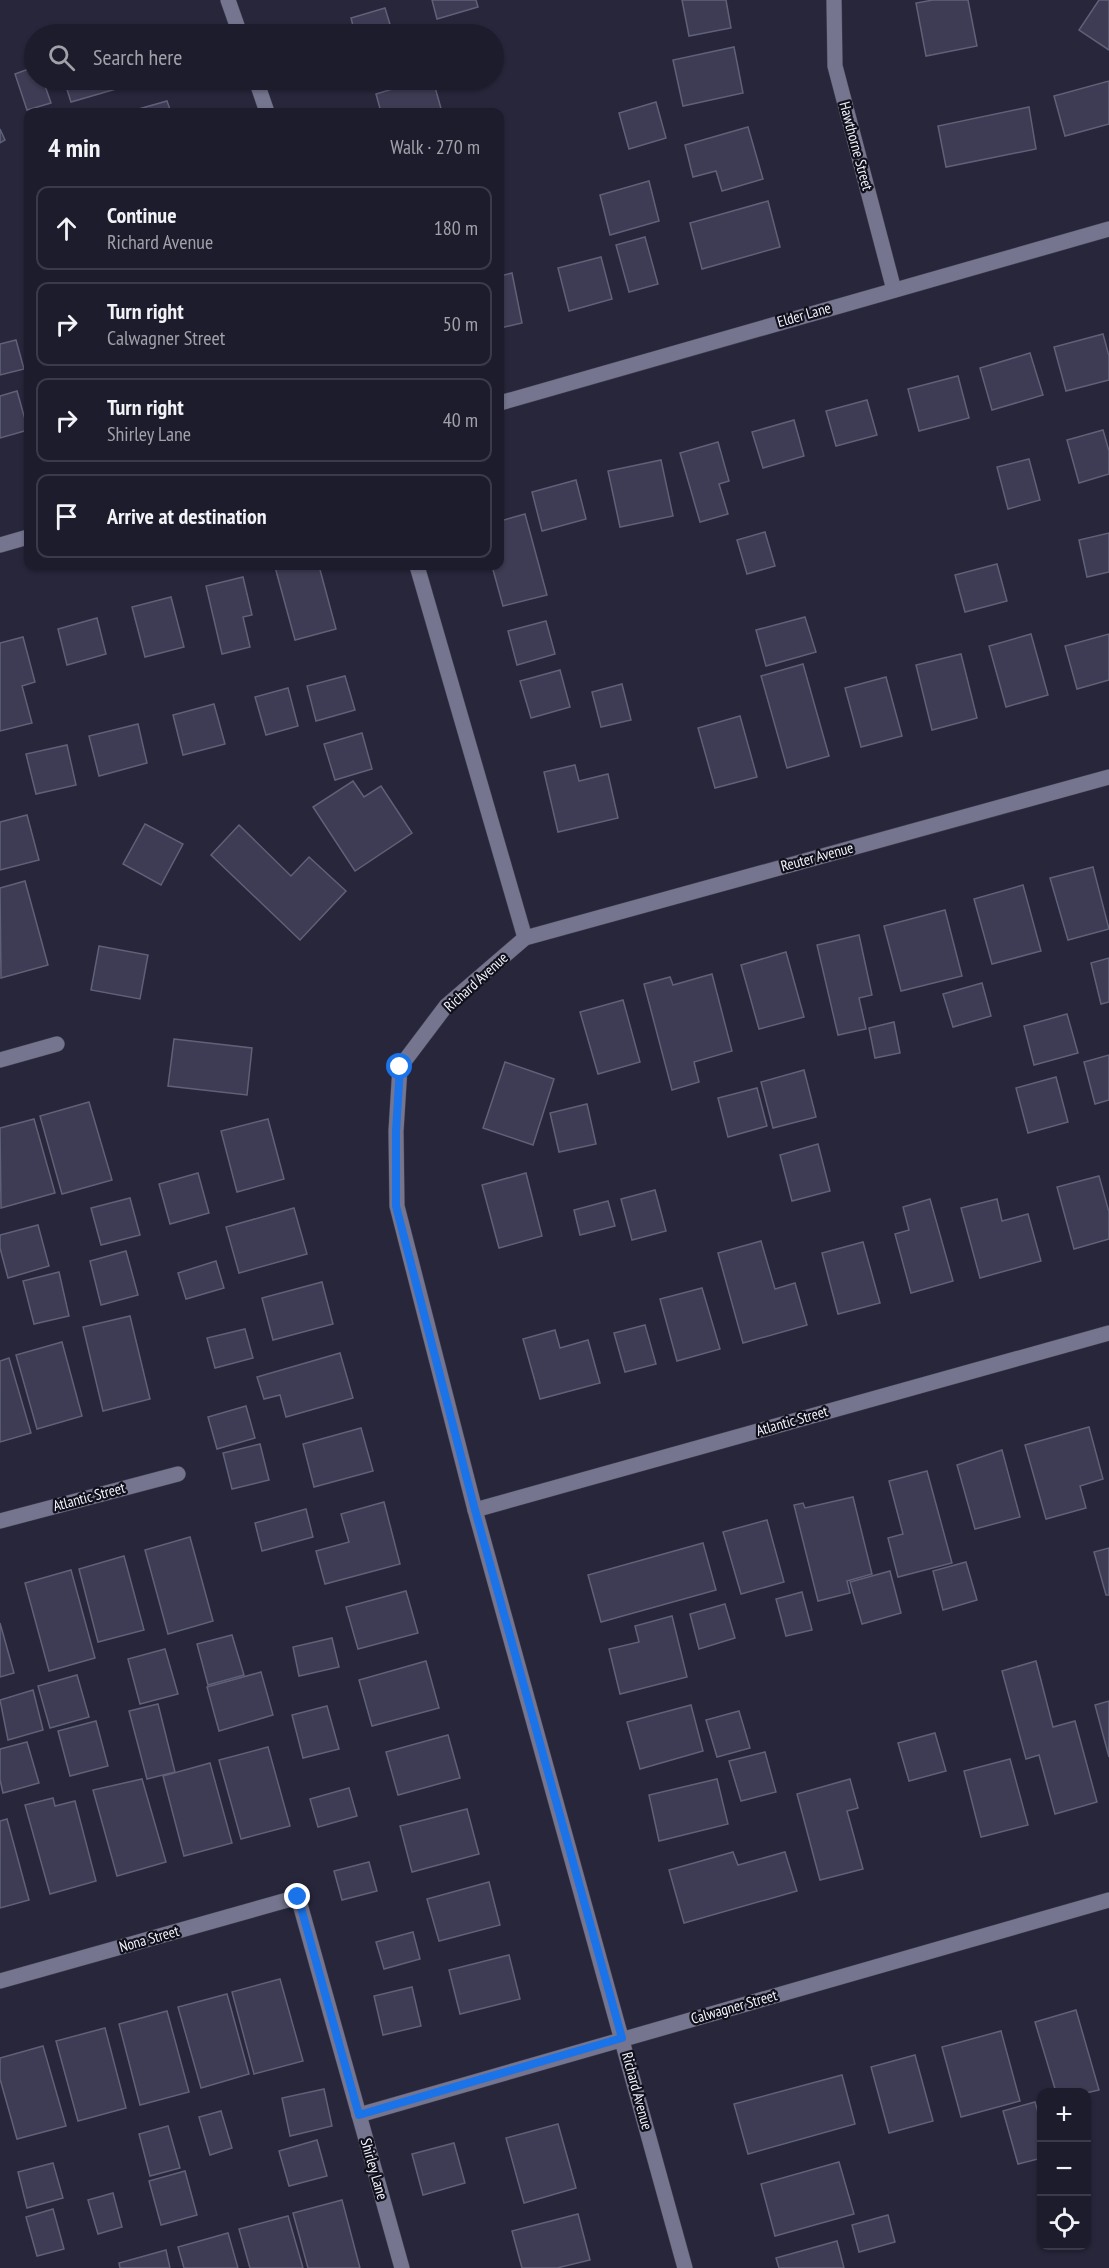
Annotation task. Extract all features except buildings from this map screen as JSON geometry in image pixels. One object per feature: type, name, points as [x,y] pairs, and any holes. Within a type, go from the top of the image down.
[{"type":"street","points":[[228,0],[236,24]]},
{"type":"street","name":"Hawthorne Street","points":[[834,0],[835,66],[894,290]]},
{"type":"street","points":[[259,90],[266,108]]},
{"type":"street","name":"Elder Lane","points":[[504,402],[1109,229]]},
{"type":"street","points":[[0,545],[24,538]]},
{"type":"street","points":[[418,570],[525,938]]},
{"type":"street","name":"Reuter Avenue","points":[[525,938],[1109,777]]},
{"type":"street","name":"Richard Avenue","points":[[525,938],[446,1006],[400,1067],[396,1131],[396,1206],[475,1510],[685,2268]]},
{"type":"street","points":[[0,1060],[57,1044]]},
{"type":"street","name":"Atlantic Street","points":[[475,1510],[1109,1333]]},
{"type":"street","name":"Atlantic Street","points":[[0,1521],[178,1474]]},
{"type":"street","name":"Nona Street","points":[[0,1981],[298,1897]]},
{"type":"street","name":"Shirley Lane","points":[[298,1897],[402,2268]]},
{"type":"street","name":"Calwagner Street","points":[[359,2115],[1109,1900]]},
{"type":"route","points":[[298,1897],[359,2115],[622,2038],[475,1510],[396,1206],[396,1131],[400,1067]]}]
